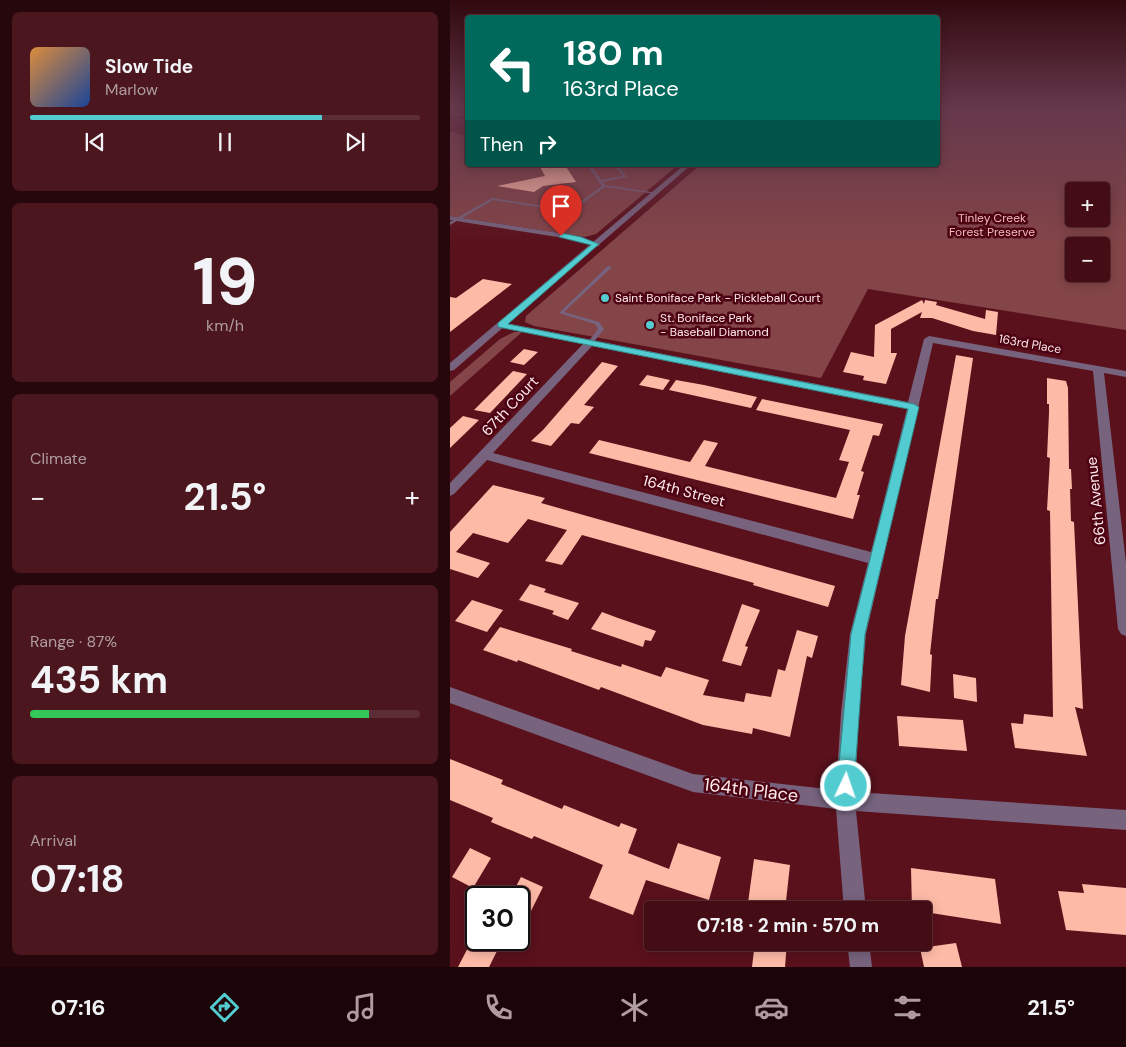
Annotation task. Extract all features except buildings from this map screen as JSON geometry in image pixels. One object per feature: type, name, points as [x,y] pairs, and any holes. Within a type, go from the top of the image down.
[{"type":"street","points":[[450,368],[686,167]]},
{"type":"street","points":[[454,219],[579,238],[596,244]]},
{"type":"street","points":[[450,224],[573,244],[596,244]]},
{"type":"street","points":[[501,325],[914,407],[858,634],[850,712],[845,801],[853,901]]},
{"type":"street","name":"163rd Place","points":[[914,407],[929,339],[1126,374]]},
{"type":"street","name":"67th Court","points":[[450,491],[591,342]]},
{"type":"street","name":"66th Avenue","points":[[1098,369],[1126,629]]},
{"type":"street","name":"164th Street","points":[[484,455],[875,559]]},
{"type":"street","name":"164th Place","points":[[450,695],[693,783],[845,801],[1126,820]]},
{"type":"street","points":[[859,951],[861,967]]},
{"type":"lane","points":[[591,167],[603,184],[656,193]]},
{"type":"lane","points":[[450,224],[454,219],[492,198],[570,211],[603,184],[625,177],[617,167]]},
{"type":"lane","points":[[591,342],[601,329],[597,323],[561,313],[610,267]]},
{"type":"green space","points":[[450,154],[465,154],[465,167],[676,167],[596,234],[585,237],[450,216]]},
{"type":"green space","name":"Tinley Creek Forest Preserve","points":[[940,154],[1126,154],[1126,330],[868,289],[821,378],[534,326],[525,322],[526,316],[698,167],[940,167]]},
{"type":"green space","points":[[514,332],[522,332],[450,396],[450,382],[500,339]]},
{"type":"place","name":"Saint Boniface Park - Pickleball Court","points":[[605,298]]},
{"type":"place","name":"St. Boniface Park - Baseball Diamond","points":[[650,325]]},
{"type":"route","points":[[561,236],[579,238],[596,244],[501,325],[914,407],[858,634],[850,712],[846,786]]}]
